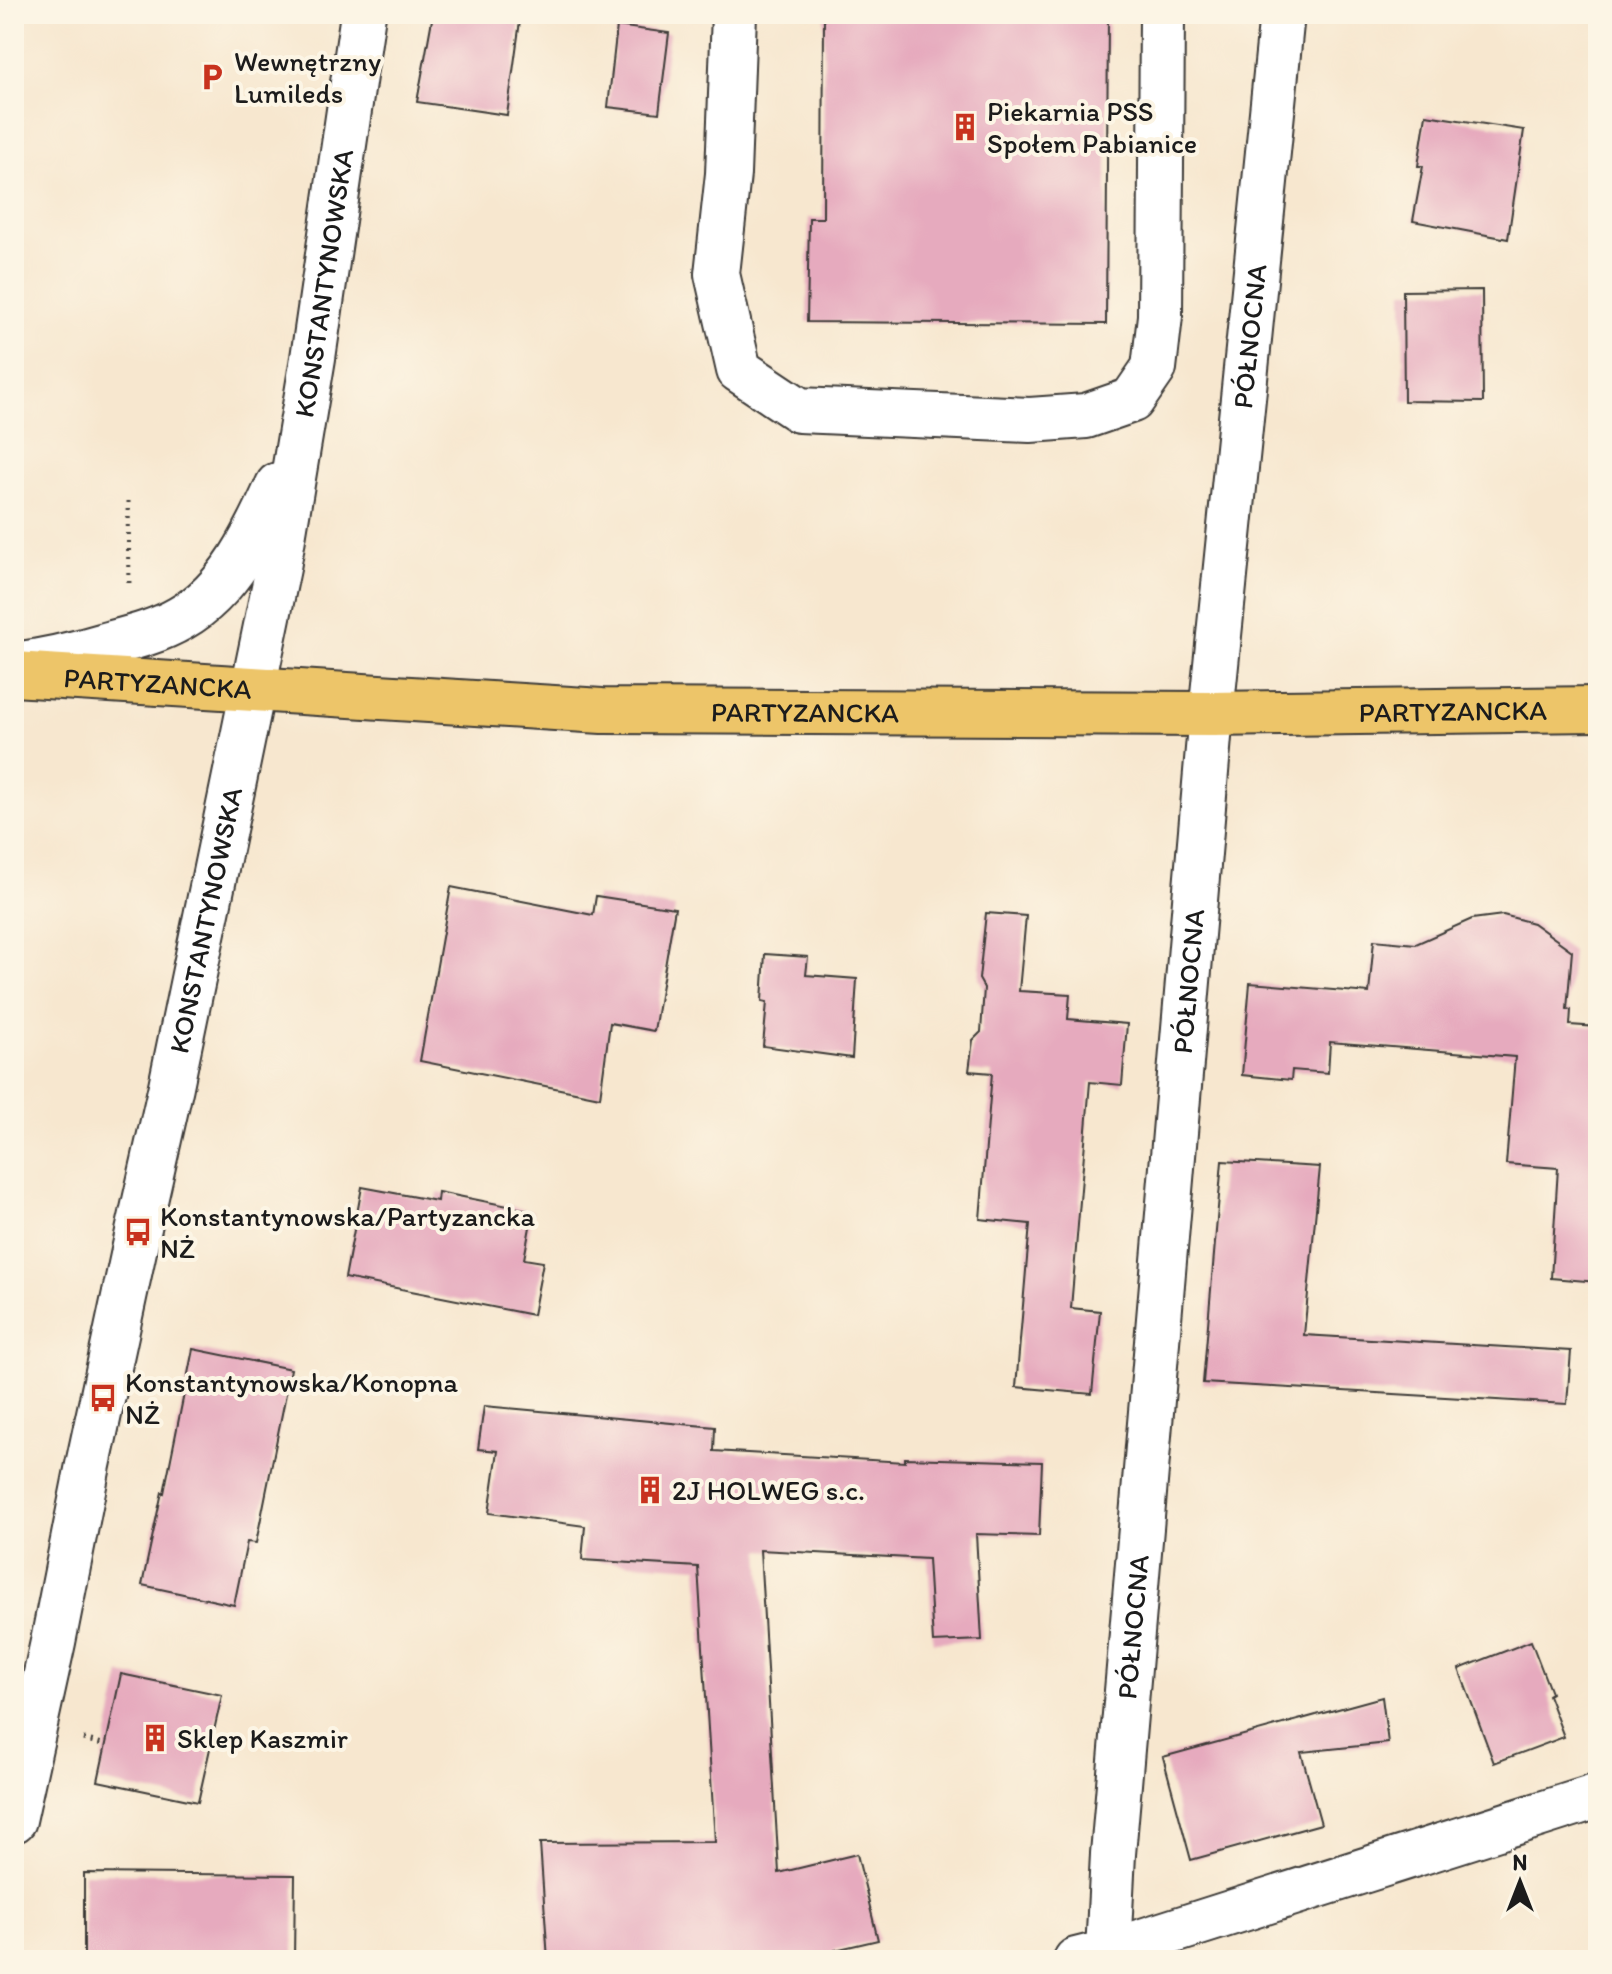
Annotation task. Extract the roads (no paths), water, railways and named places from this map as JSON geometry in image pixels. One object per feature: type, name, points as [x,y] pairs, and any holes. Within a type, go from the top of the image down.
[{"type":"main road","name":"PARTYZANCKA","points":[[14,674],[602,711],[1211,714],[1598,709]]},
{"type":"street","name":"KONSTANTYNOWSKA","points":[[14,1820],[39,1734],[53,1642],[88,1465],[171,1086],[278,568],[306,404],[363,14]]},
{"type":"street","points":[[734,14],[728,174],[717,274],[739,370],[799,410],[1030,420],[1086,416],[1132,400],[1154,368],[1160,316],[1162,14]]},
{"type":"street","name":"PÓŁNOCNA","points":[[1092,1956],[1113,1854],[1211,714],[1282,14]]},
{"type":"street","points":[[14,665],[82,652],[153,631],[182,618],[202,602],[242,557],[264,516],[284,473],[306,404]]},
{"type":"street","points":[[1092,1956],[1598,1796]]},
{"type":"place","name":"Wewnętrzny Lumileds","points":[[212,77]]},
{"type":"place","name":"Piekarnia PSS Społem Pabianice","points":[[965,127]]},
{"type":"place","name":"Konstantynowska/Partyzancka NŻ","points":[[138,1232]]},
{"type":"place","name":"Konstantynowska/Konopna NŻ","points":[[103,1398]]},
{"type":"place","name":"2J HOLWEG s.c.","points":[[650,1490]]},
{"type":"place","name":"Sklep Kaszmir","points":[[155,1738]]}]
